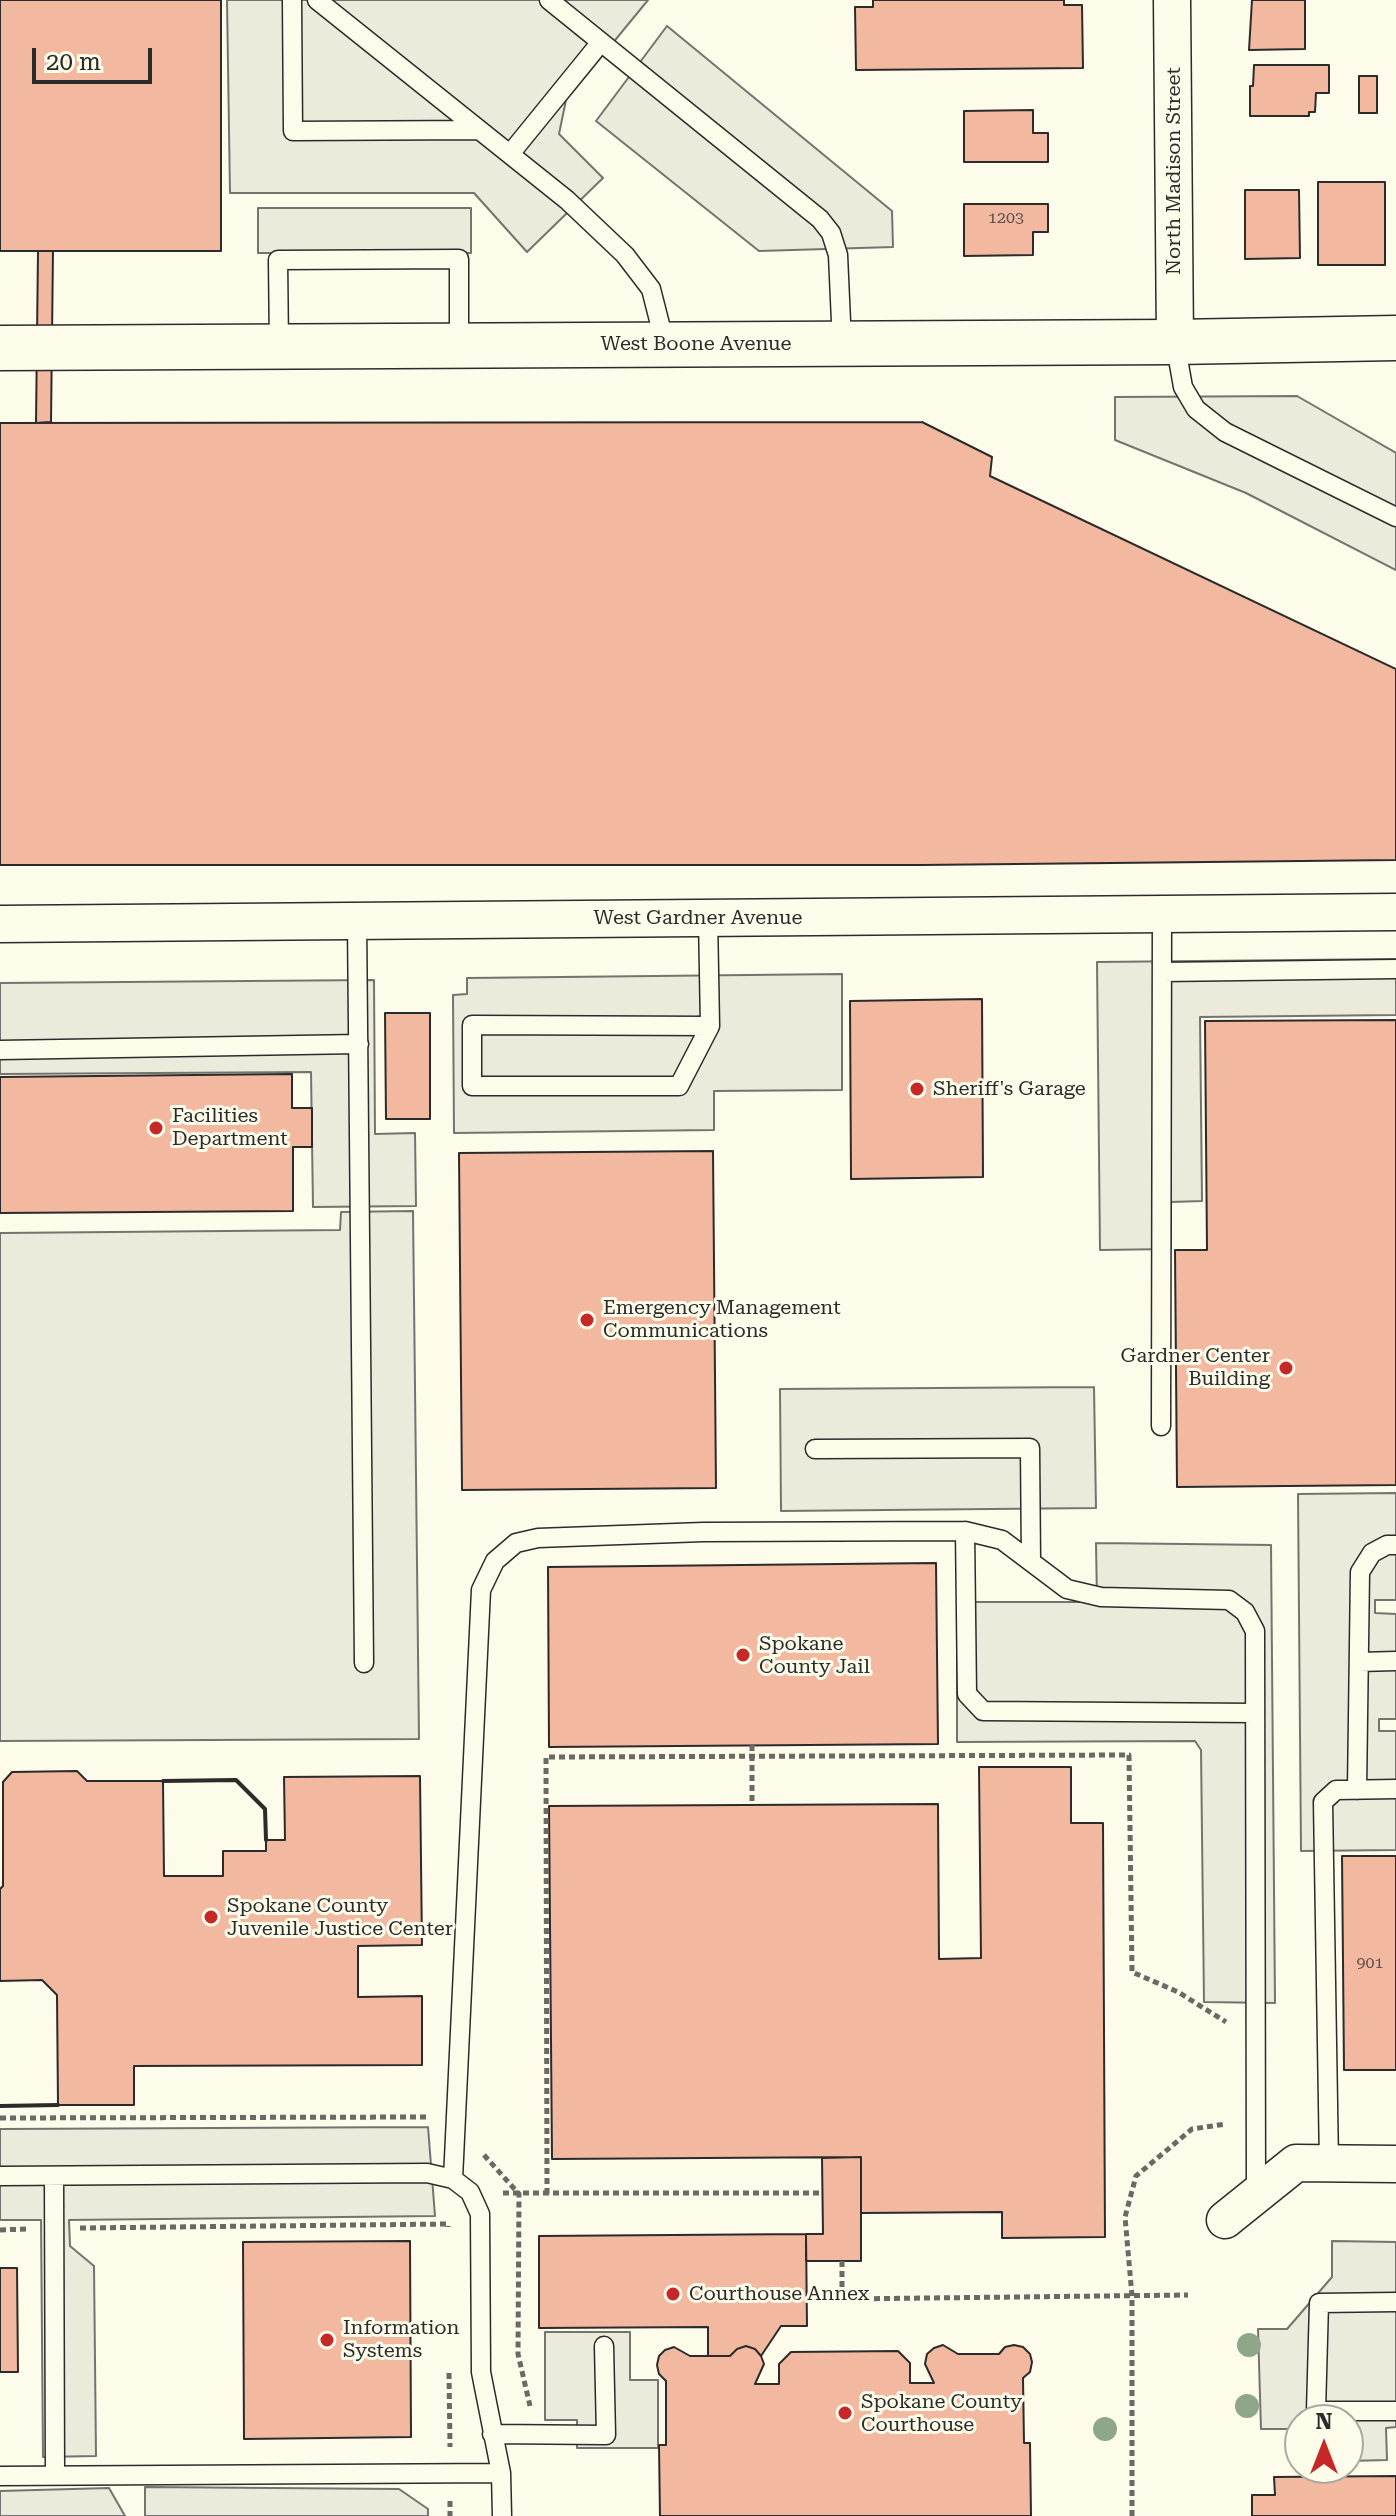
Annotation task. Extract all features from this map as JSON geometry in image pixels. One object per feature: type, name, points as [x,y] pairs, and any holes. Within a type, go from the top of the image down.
[{"type":"main road","name":"West Boone Avenue","points":[[0,348],[1395,339]]},
{"type":"street","name":"North Madison Street","points":[[1172,0],[1175,342]]},
{"type":"street","name":"West Gardner Avenue","points":[[0,924],[1396,912]]},
{"type":"street","points":[[1225,2220],[1296,2163],[1396,2164]]},
{"type":"lane","points":[[292,0],[293,131],[479,130]]},
{"type":"lane","points":[[317,0],[567,200],[641,273],[651,289],[665,344]]},
{"type":"lane","points":[[549,0],[820,219],[831,233],[838,255],[842,344]]},
{"type":"lane","points":[[510,154],[601,42]]},
{"type":"lane","points":[[279,346],[278,260],[459,259],[459,346]]},
{"type":"lane","points":[[1175,342],[1183,387],[1196,409],[1225,432],[1396,517]]},
{"type":"lane","points":[[1161,1426],[1162,914]]},
{"type":"lane","points":[[708,918],[710,1026],[679,1086],[472,1086],[472,1025],[710,1026]]},
{"type":"lane","points":[[357,921],[364,1663]]},
{"type":"lane","points":[[1162,972],[1396,969]]},
{"type":"lane","points":[[0,1050],[359,1044]]},
{"type":"lane","points":[[815,1449],[1030,1448],[1031,1562]]},
{"type":"lane","points":[[965,1531],[967,1694],[983,1711],[1255,1713]]},
{"type":"lane","points":[[453,2179],[481,1590],[495,1561],[516,1543],[538,1538],[703,1532],[965,1531],[1002,1540],[1067,1589],[1101,1597],[1229,1600],[1245,1612],[1255,1631],[1256,2196]]},
{"type":"lane","points":[[1357,1790],[1360,1572],[1372,1553],[1387,1545],[1396,1545]]},
{"type":"lane","points":[[1359,1662],[1396,1661]]},
{"type":"lane","points":[[1329,2164],[1323,1802],[1336,1790],[1396,1789]]},
{"type":"lane","points":[[0,2176],[427,2173],[453,2179],[470,2192],[480,2214],[481,2372],[501,2473],[502,2516]]},
{"type":"lane","points":[[54,2176],[55,2475]]},
{"type":"lane","points":[[1396,2302],[1319,2303],[1316,2411],[1396,2411]]},
{"type":"lane","points":[[492,2434],[606,2435],[604,2346]]},
{"type":"lane","points":[[0,2476],[501,2473]]},
{"type":"path","points":[[752,1745],[752,1805]]},
{"type":"path","points":[[547,2194],[546,1757],[1129,1755],[1132,1972],[1178,1992],[1226,2022],[1226,2036]]},
{"type":"path","points":[[1132,2516],[1132,2296],[1125,2217],[1136,2176],[1192,2129],[1226,2126],[1226,2111]]},
{"type":"path","points":[[0,2118],[426,2117],[455,2127],[519,2194],[518,2354],[533,2417],[533,2435]]},
{"type":"path","points":[[470,2192],[822,2193]]},
{"type":"path","points":[[0,2230],[448,2224],[448,2240]]},
{"type":"path","points":[[842,2261],[842,2299],[1188,2295]]},
{"type":"path","points":[[449,2364],[450,2516]]},
{"type":"shaded area","points":[[227,0],[648,0],[566,100],[559,134],[603,178],[527,252],[474,193],[230,193]]},
{"type":"shaded area","points":[[667,26],[892,211],[893,247],[759,251],[596,121]]},
{"type":"shaded area","points":[[258,208],[471,208],[471,253],[258,253]]},
{"type":"shaded area","points":[[1297,396],[1396,453],[1396,570],[1246,493],[1115,440],[1115,397]]},
{"type":"shaded area","points":[[1396,959],[1396,1015],[1200,1017],[1202,1201],[1171,1202],[1171,1249],[1100,1250],[1097,962]]},
{"type":"shaded area","points":[[842,974],[842,1090],[714,1091],[714,1130],[454,1133],[453,995],[467,994],[467,978]]},
{"type":"shaded area","points":[[374,980],[375,1134],[415,1133],[416,1206],[313,1207],[311,1072],[0,1074],[0,983]]},
{"type":"shaded area","points":[[413,1211],[419,1739],[0,1741],[0,1233],[340,1230],[341,1212]]},
{"type":"shaded area","points":[[1094,1387],[1096,1508],[781,1511],[780,1389]]},
{"type":"shaded area","points":[[1396,1493],[1396,1600],[1375,1600],[1375,1613],[1396,1614],[1396,1719],[1379,1719],[1379,1731],[1396,1731],[1396,1850],[1301,1851],[1298,1494]]},
{"type":"shaded area","points":[[1096,1543],[1271,1545],[1275,2003],[1204,2002],[1201,1750],[1195,1741],[957,1742],[957,1602],[1097,1602]]},
{"type":"shaded area","points":[[428,2127],[435,2216],[69,2220],[70,2246],[94,2266],[96,2456],[43,2457],[41,2220],[0,2220],[0,2129]]},
{"type":"shaded area","points":[[1332,2241],[1396,2242],[1396,2427],[1386,2428],[1387,2460],[1364,2461],[1364,2404],[1284,2404],[1284,2429],[1261,2429],[1258,2329],[1287,2329],[1332,2277]]},
{"type":"shaded area","points":[[545,2332],[630,2332],[630,2380],[658,2380],[658,2448],[577,2448],[577,2420],[545,2420]]},
{"type":"shaded area","points":[[145,2487],[399,2489],[428,2509],[428,2516],[145,2516]]},
{"type":"shaded area","points":[[109,2488],[125,2516],[0,2516],[0,2491]]},
{"type":"building","points":[[0,0],[221,0],[221,251],[0,251]]},
{"type":"building","points":[[873,0],[1064,0],[1064,5],[1082,5],[1083,68],[856,70],[855,7],[873,7]]},
{"type":"building","points":[[1252,0],[1305,0],[1305,49],[1249,50]]},
{"type":"building","points":[[1254,65],[1329,65],[1329,93],[1316,93],[1315,112],[1309,112],[1309,116],[1250,116]]},
{"type":"building","points":[[1359,76],[1377,76],[1377,113],[1359,113]]},
{"type":"building","points":[[1033,110],[1033,133],[1048,133],[1048,162],[964,162],[964,111]]},
{"type":"building","points":[[1318,182],[1385,182],[1385,265],[1318,265]]},
{"type":"building","points":[[1245,190],[1299,190],[1300,258],[1245,259]]},
{"type":"building","points":[[964,204],[1048,204],[1048,232],[1033,232],[1033,255],[964,256]]},
{"type":"building","points":[[38,251],[53,251],[51,422],[36,423]]},
{"type":"building","points":[[922,422],[992,457],[990,476],[1396,669],[1396,860],[922,865],[0,865],[0,423]]},
{"type":"building","name":"Sheriff's Garage","points":[[982,999],[983,1177],[851,1179],[850,1001]]},
{"type":"building","points":[[385,1013],[430,1013],[430,1119],[386,1119]]},
{"type":"building","name":"Gardner Center Building","points":[[1396,1020],[1396,1485],[1177,1487],[1175,1250],[1207,1250],[1205,1021]]},
{"type":"building","name":"Facilities Department","points":[[292,1074],[292,1108],[312,1108],[312,1147],[293,1147],[293,1211],[0,1213],[0,1077]]},
{"type":"building","name":"Emergency Management Communications","points":[[713,1151],[716,1488],[462,1490],[459,1153]]},
{"type":"building","name":"Spokane County Jail","points":[[936,1563],[938,1744],[549,1747],[548,1567]]},
{"type":"building","points":[[979,1767],[1071,1767],[1071,1823],[1103,1823],[1105,2237],[1002,2238],[1002,2212],[861,2213],[861,2157],[552,2159],[549,1806],[938,1804],[939,1959],[981,1958]]},
{"type":"building","name":"Spokane County Juvenile Justice Center","points":[[77,1771],[87,1781],[163,1781],[164,1876],[223,1876],[223,1851],[266,1851],[266,1840],[285,1840],[284,1777],[420,1776],[422,1945],[358,1946],[358,1997],[422,1996],[422,2065],[134,2066],[134,2105],[58,2105],[57,1995],[42,1980],[0,1981],[3,1782],[12,1772]]},
{"type":"building","points":[[1342,1856],[1396,1856],[1396,2070],[1344,2070]]},
{"type":"building","points":[[861,2157],[861,2261],[806,2261],[806,2234],[823,2234],[822,2158]]},
{"type":"building","name":"Courthouse Annex","points":[[806,2234],[807,2326],[781,2326],[761,2356],[755,2349],[746,2346],[730,2356],[708,2356],[708,2327],[539,2328],[539,2236]]},
{"type":"building","name":"Information Systems","points":[[410,2241],[411,2437],[244,2439],[243,2242]]},
{"type":"building","points":[[0,2268],[17,2268],[18,2372],[0,2372]]},
{"type":"building","name":"Spokane County Courthouse","points":[[943,2345],[958,2354],[999,2354],[1005,2347],[1014,2345],[1023,2347],[1030,2354],[1030,2372],[1023,2378],[1024,2443],[1030,2443],[1031,2516],[660,2516],[659,2445],[666,2445],[666,2381],[659,2374],[657,2365],[659,2356],[665,2350],[674,2347],[690,2356],[730,2356],[746,2346],[755,2349],[764,2364],[755,2384],[779,2384],[779,2364],[791,2352],[898,2351],[910,2363],[910,2383],[934,2383],[925,2364],[927,2354]]},
{"type":"building","points":[[1364,2476],[1396,2476],[1396,2516],[1252,2516],[1252,2495],[1275,2495],[1274,2477],[1284,2477],[1284,2484],[1364,2484]]},
{"type":"wall","points":[[163,1781],[236,1780],[265,1809],[266,1840]]},
{"type":"wall","points":[[0,2106],[58,2105]]},
{"type":"place","name":"Sheriff's Garage","points":[[917,1089]]},
{"type":"place","name":"Facilities Department","points":[[156,1128]]},
{"type":"place","name":"Emergency Management Communications","points":[[587,1320]]},
{"type":"place","name":"Gardner Center Building","points":[[1286,1368]]},
{"type":"place","name":"Spokane County Jail","points":[[743,1655]]},
{"type":"place","name":"Spokane County Juvenile Justice Center","points":[[211,1917]]},
{"type":"place","name":"Courthouse Annex","points":[[673,2294]]},
{"type":"place","name":"Information Systems","points":[[327,2340]]},
{"type":"place","name":"Spokane County Courthouse","points":[[845,2413]]}]
